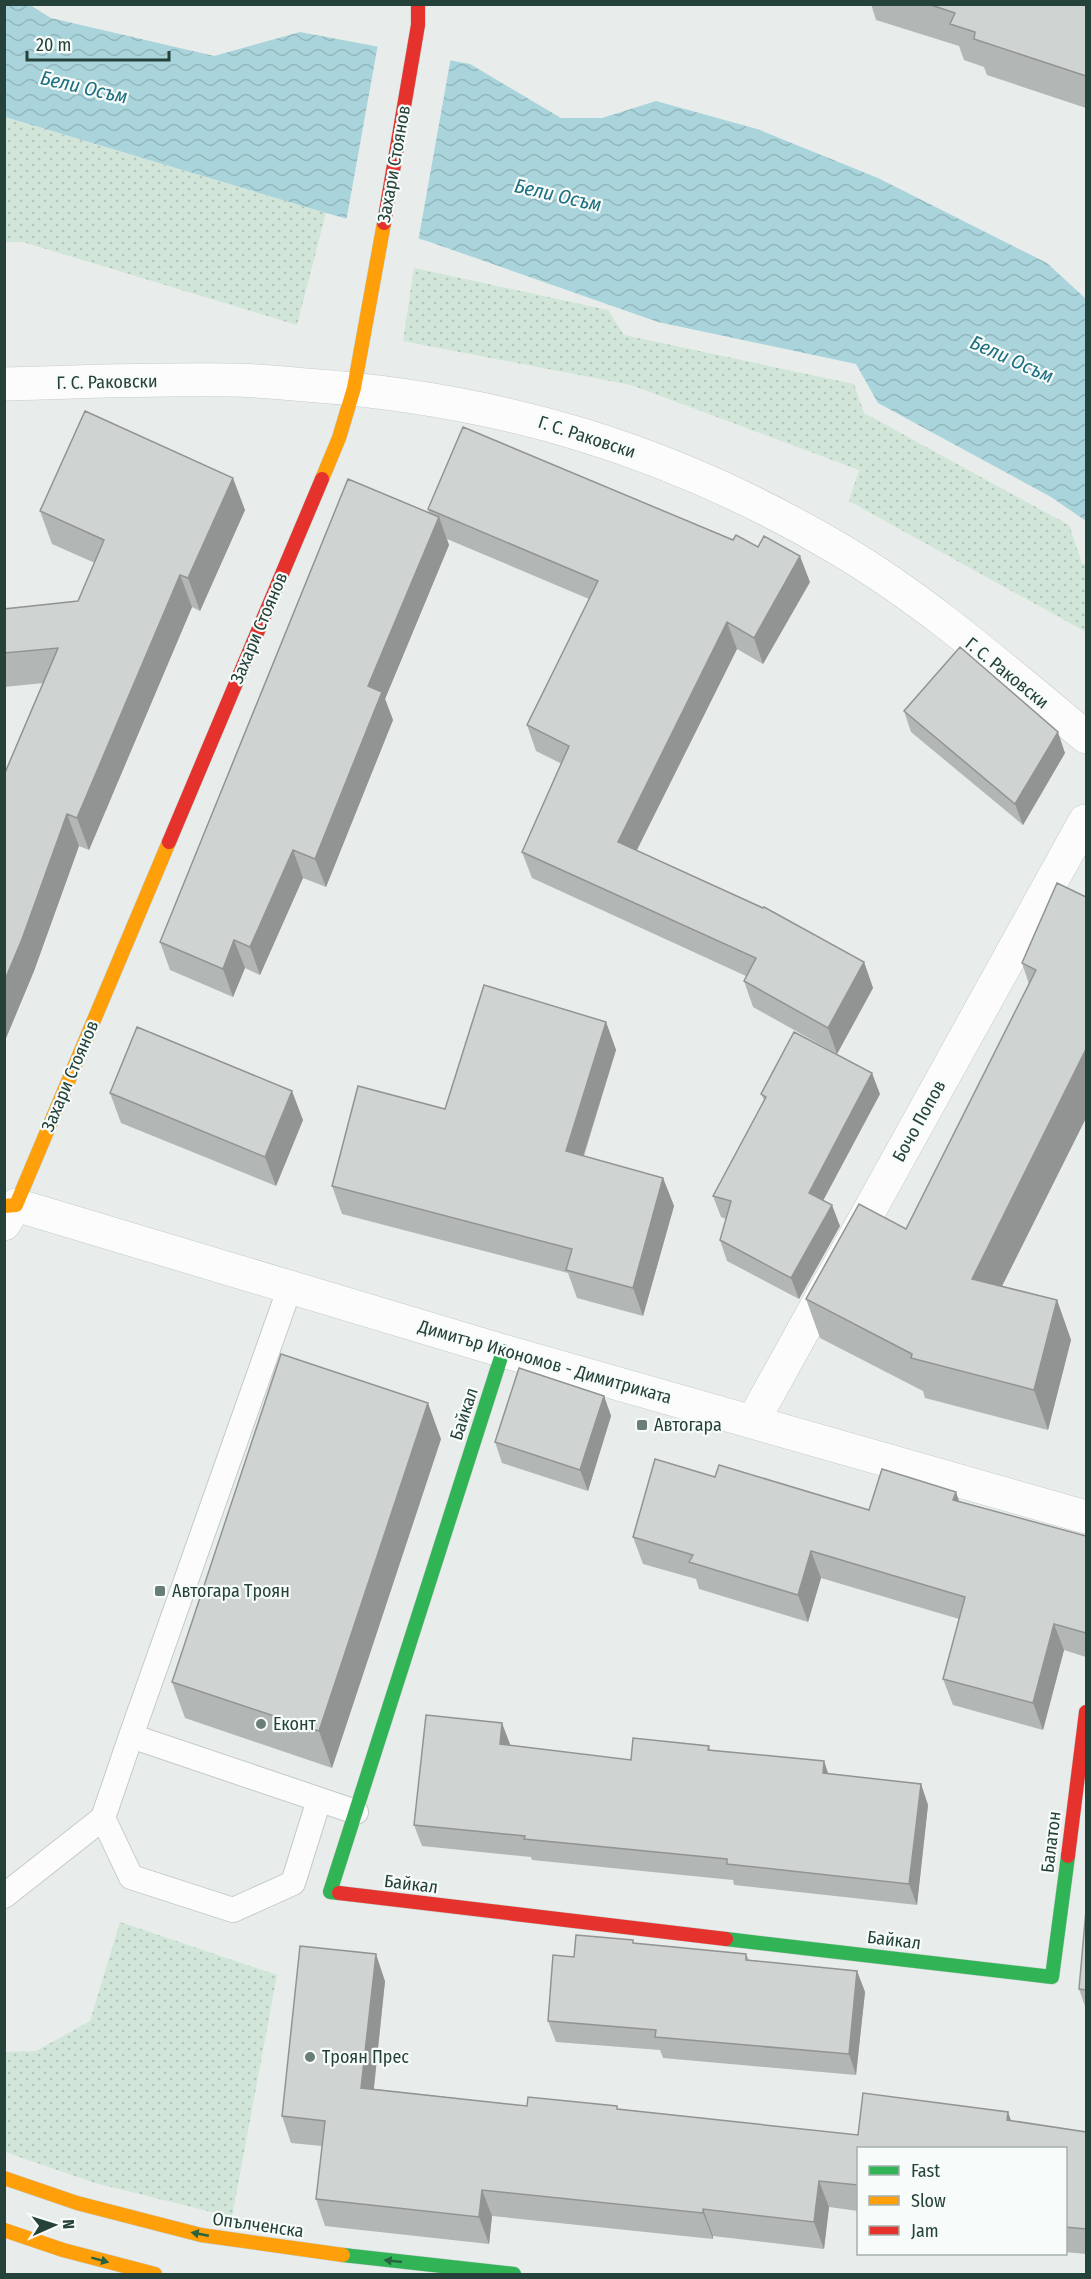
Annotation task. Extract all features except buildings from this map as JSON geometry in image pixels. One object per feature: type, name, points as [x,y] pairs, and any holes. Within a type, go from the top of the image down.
[{"type":"street","name":"Захари Стоянов","points":[[8,1211],[339,438],[354,388],[364,336],[418,25],[418,4]]},
{"type":"street","name":"Г. С. Раковски","points":[[4,384],[231,380],[354,388],[440,399],[526,417],[609,442],[690,473],[766,508],[839,549],[910,595],[1086,737]]},
{"type":"street","name":"Бочо Попов","points":[[753,1421],[1085,822]]},
{"type":"street","name":"Димитър Икономов - Димитриката","points":[[8,1211],[290,1287],[503,1351],[1086,1517]]},
{"type":"street","name":"Байкал","points":[[503,1351],[330,1892],[1052,1977]]},
{"type":"street","name":"Балатон","points":[[1052,1977],[1086,1712]]},
{"type":"street","name":"Опълченска","points":[[4,2178],[77,2203],[201,2235],[382,2260],[514,2274]]},
{"type":"street","points":[[4,2230],[63,2250],[155,2274]]},
{"type":"lane","points":[[4,1896],[103,1818],[290,1287]]},
{"type":"lane","points":[[131,1736],[356,1812]]},
{"type":"lane","points":[[103,1818],[131,1877],[233,1910],[293,1883],[319,1800]]},
{"type":"green space","points":[[4,117],[326,213],[297,325],[23,242],[5,242]]},
{"type":"green space","points":[[414,268],[608,310],[624,335],[854,384],[864,413],[1069,525],[1082,563],[1086,565],[1086,632],[849,501],[859,470],[631,385],[403,341]]},
{"type":"green space","points":[[120,1922],[277,1975],[232,2217],[95,2183],[5,2152],[5,2052],[36,2051],[90,2021]]},
{"type":"water","name":"Бели Осъм","points":[[4,5],[30,5],[51,18],[214,56],[300,32],[470,64],[561,118],[602,118],[656,101],[757,129],[878,178],[1047,263],[1086,299],[1086,521],[1051,497],[878,403],[856,364],[658,322],[427,241],[5,117]]},
{"type":"pier","points":[[378,44],[451,57],[418,242],[346,222]]},
{"type":"traffic: fast","points":[[339,1893],[330,1892],[503,1351]]},
{"type":"traffic: fast","points":[[726,1939],[1052,1977],[1068,1856]]},
{"type":"traffic: fast","points":[[343,2255],[514,2274]]},
{"type":"traffic: slow","points":[[322,479],[339,438],[354,388],[384,223]]},
{"type":"traffic: slow","points":[[4,1206],[16,1205],[169,842]]},
{"type":"traffic: slow","points":[[4,2178],[77,2203],[201,2235],[343,2255]]},
{"type":"traffic: slow","points":[[4,2230],[63,2250],[155,2274]]},
{"type":"traffic: jam","points":[[384,223],[418,25],[418,4]]},
{"type":"traffic: jam","points":[[169,842],[322,479]]},
{"type":"traffic: jam","points":[[1068,1856],[1086,1712]]},
{"type":"traffic: jam","points":[[339,1893],[726,1939]]},
{"type":"place","name":"Автогара","points":[[642,1425]]},
{"type":"place","name":"Автогара Троян","points":[[160,1591]]},
{"type":"place","name":"Еконт","points":[[261,1724]]},
{"type":"place","name":"Троян Прес","points":[[310,2057]]}]
